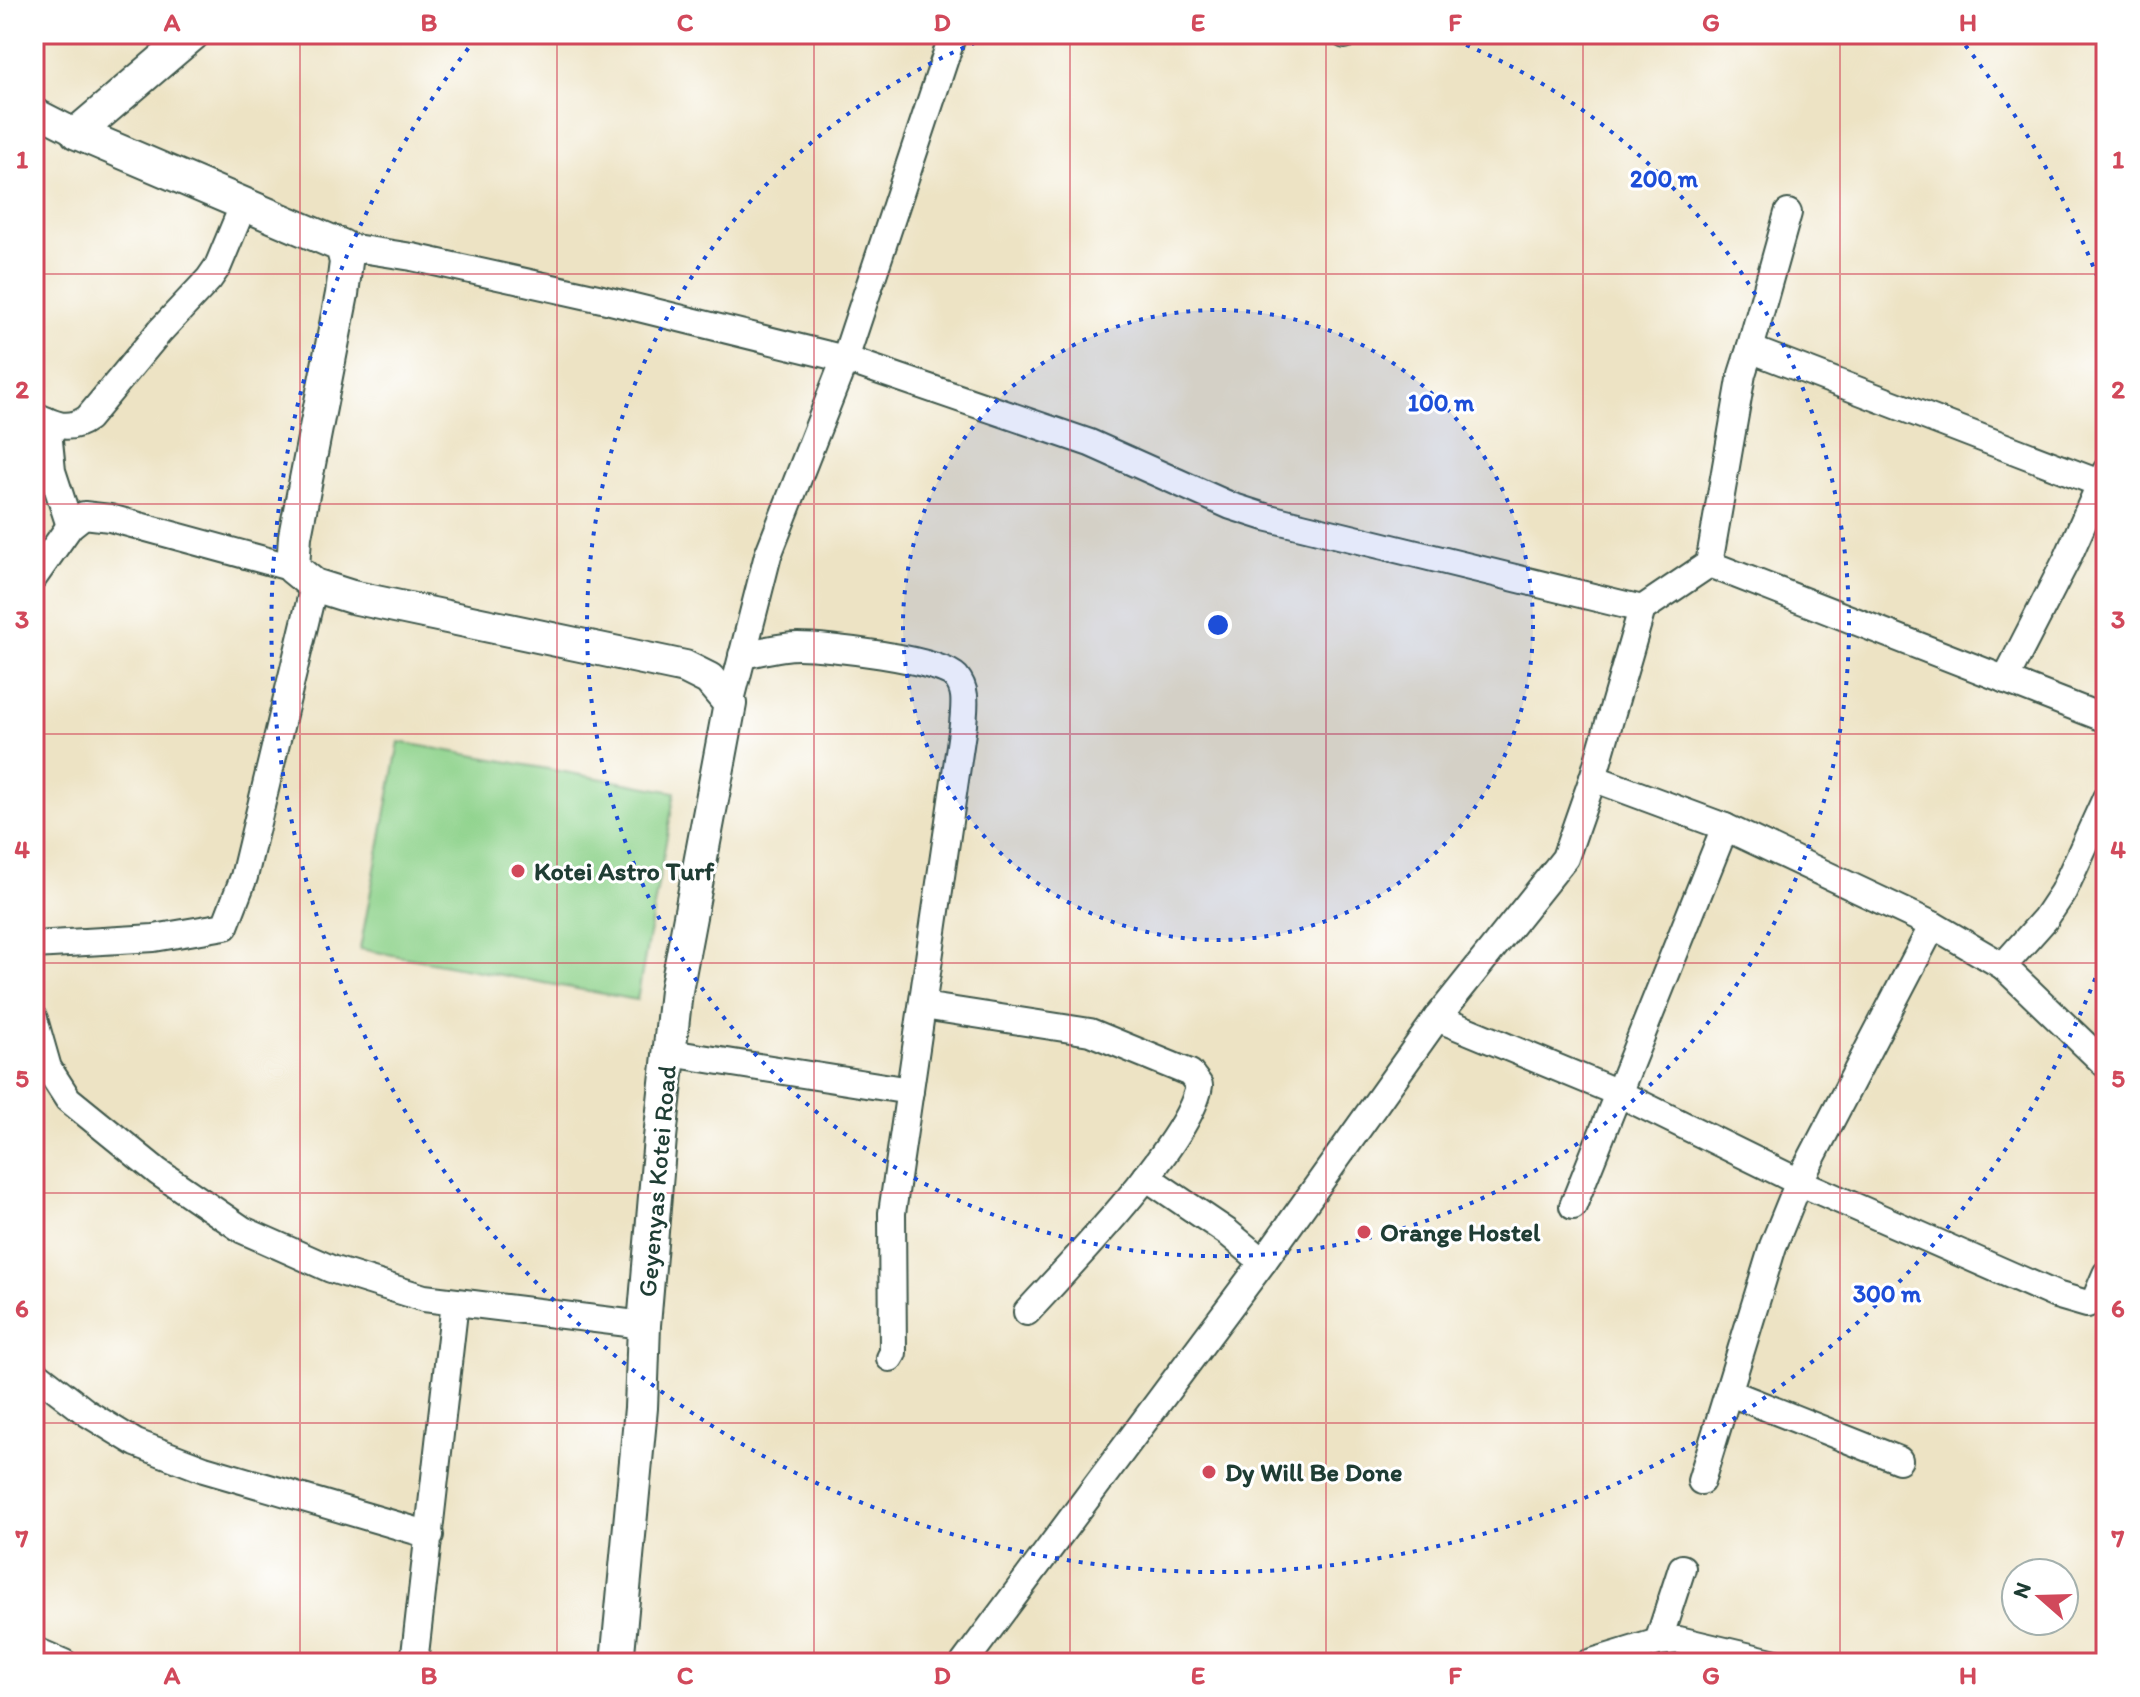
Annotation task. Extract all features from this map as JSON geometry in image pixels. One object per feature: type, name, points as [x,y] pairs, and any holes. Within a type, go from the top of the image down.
[{"type":"street","points":[[77,133],[193,34]]},
{"type":"street","points":[[730,704],[768,555],[845,359],[953,34]]},
{"type":"street","points":[[34,111],[243,206],[342,246],[412,257],[602,299],[845,359],[1090,443],[1231,506],[1265,517],[1642,609]]},
{"type":"street","points":[[70,526],[52,471],[41,418],[77,426],[88,418],[160,331],[209,279],[218,266],[243,206]]},
{"type":"street","points":[[964,1663],[1263,1262],[1437,1018],[1565,858],[1593,778],[1642,609],[1709,564],[1742,374],[1788,213]]},
{"type":"street","points":[[34,945],[154,938],[225,926],[244,877],[303,577],[295,536],[342,294],[346,262],[342,246]]},
{"type":"street","points":[[1750,349],[2102,477],[2068,557],[2005,680]]},
{"type":"street","points":[[34,577],[70,526],[84,515],[110,518],[303,577],[352,597],[685,667],[709,679],[730,704]]},
{"type":"street","points":[[1709,564],[2106,719]]},
{"type":"street","points":[[742,655],[796,646],[867,653],[938,667],[955,675],[965,691],[963,725],[892,1213],[893,1353],[890,1358]]},
{"type":"street","name":"Geyenyas Kotei Road","points":[[617,1663],[670,1053],[688,922],[730,704]]},
{"type":"street","points":[[1593,778],[1725,827],[1933,925],[2003,966],[2106,1065]]},
{"type":"street","points":[[2003,966],[2045,919],[2063,892],[2106,798]]},
{"type":"street","points":[[1573,1206],[1616,1092],[1725,827]]},
{"type":"street","points":[[1701,1481],[1773,1246],[1799,1182],[1933,925]]},
{"type":"street","points":[[923,1006],[1090,1032],[1190,1073],[1199,1085],[1197,1098],[1146,1177],[1027,1312]]},
{"type":"street","points":[[1437,1018],[1616,1092],[1799,1182],[2056,1295],[2087,1304],[2095,1300],[2106,1274]]},
{"type":"street","points":[[34,1019],[41,1073],[68,1099],[158,1172],[243,1230],[331,1269],[393,1290],[455,1302],[644,1325]]},
{"type":"street","points":[[670,1053],[910,1091]]},
{"type":"street","points":[[1146,1177],[1227,1232],[1263,1262]]},
{"type":"street","points":[[414,1663],[455,1302]]},
{"type":"street","points":[[34,1372],[87,1413],[136,1443],[204,1469],[430,1535]]},
{"type":"street","points":[[1728,1392],[1899,1460]]},
{"type":"street","points":[[1658,1642],[1682,1568]]},
{"type":"street","points":[[1589,1663],[1658,1642],[1695,1642],[1776,1663]]},
{"type":"street","points":[[34,1650],[64,1663]]},
{"type":"green space","name":"Kotei Astro Turf","points":[[399,742],[675,792],[637,1000],[360,949]]},
{"type":"place","name":"Kotei Astro Turf","points":[[518,871]]},
{"type":"place","name":"Orange Hostel","points":[[1364,1232]]},
{"type":"place","name":"Dy Will Be Done","points":[[1209,1472]]}]
